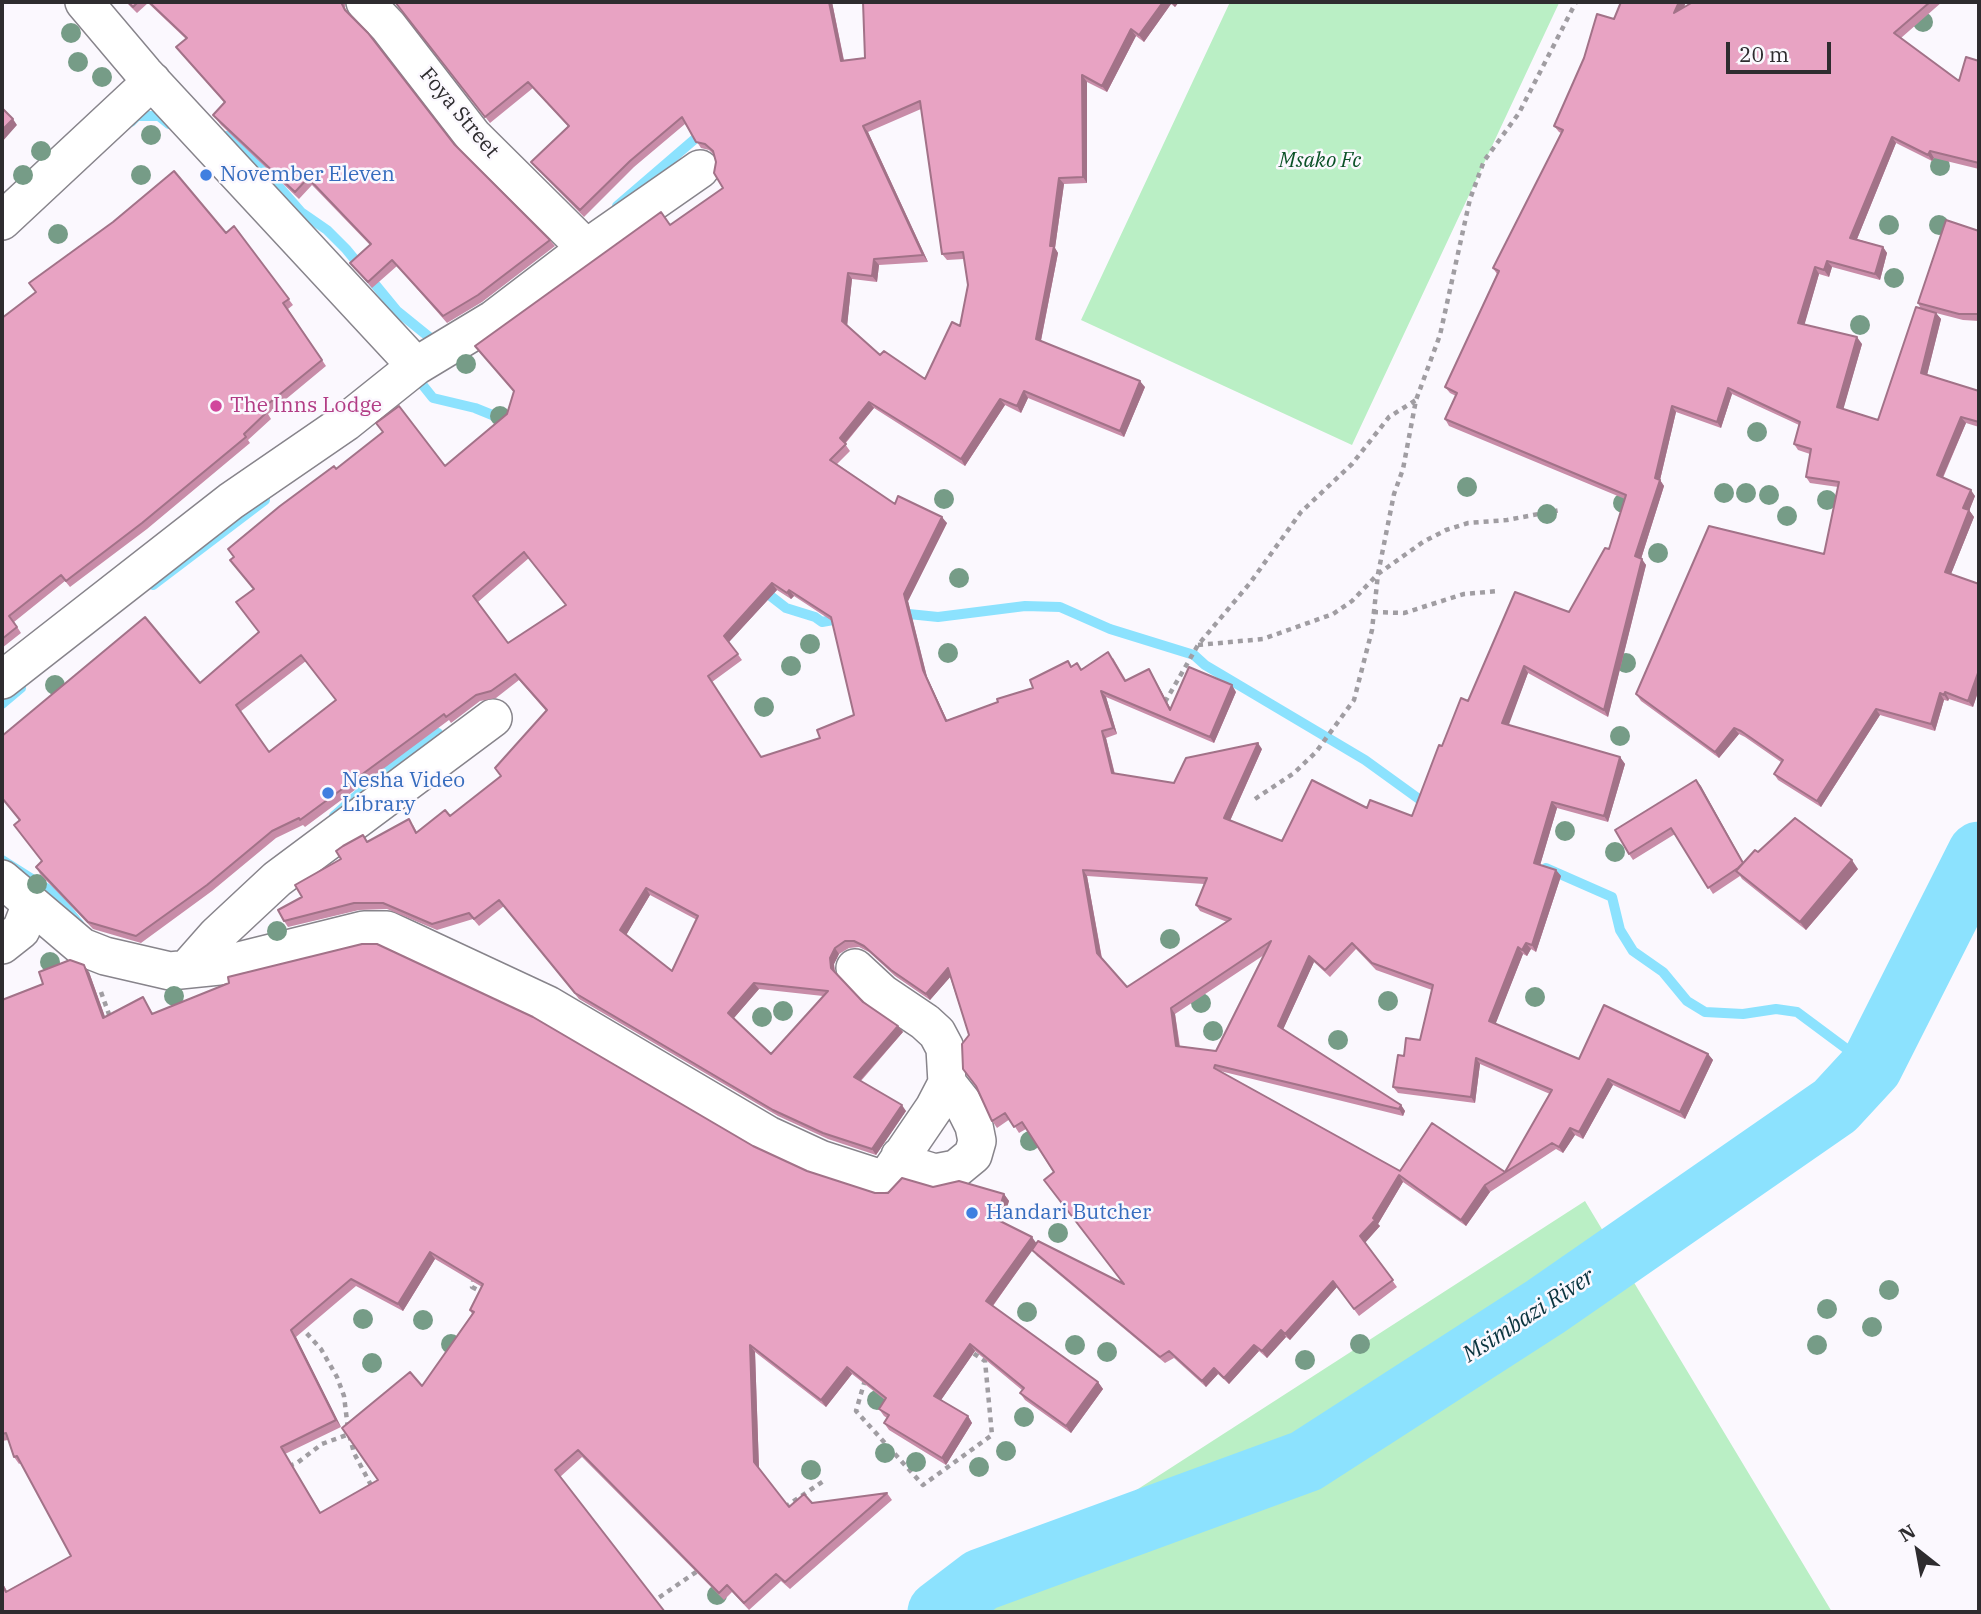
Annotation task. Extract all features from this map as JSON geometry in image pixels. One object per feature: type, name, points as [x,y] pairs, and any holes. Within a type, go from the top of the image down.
[{"type":"street","points":[[84,2],[152,82],[416,366]]},
{"type":"street","name":"Foya Street","points":[[365,2],[388,26],[473,136],[579,241],[591,245]]},
{"type":"street","points":[[2,221],[152,82]]},
{"type":"street","points":[[2,680],[232,501],[346,422],[416,366],[495,319],[591,245],[700,169]]},
{"type":"street","points":[[187,969],[217,935],[277,879],[493,718]]},
{"type":"street","points":[[2,879],[82,947],[105,956],[170,971],[219,966],[364,929],[387,930],[548,1005],[768,1135],[810,1154],[886,1180],[934,1108],[947,1083],[945,1048],[937,1033],[881,993],[855,968]]},
{"type":"street","points":[[2,945],[21,930],[31,904]]},
{"type":"street","points":[[900,1156],[919,1168],[935,1173],[956,1169],[973,1155],[977,1142],[974,1126],[962,1101],[947,1083]]},
{"type":"path","points":[[1255,799],[1294,774],[1316,752],[1354,700],[1364,665],[1378,574],[1416,400],[1440,335],[1460,235],[1484,161],[1519,113],[1576,2]]},
{"type":"path","points":[[1165,702],[1198,645],[1250,583],[1301,512],[1352,464],[1389,417],[1416,400]]},
{"type":"path","points":[[1198,645],[1263,639],[1306,626],[1333,614],[1352,601],[1378,574],[1447,530],[1468,523],[1507,520],[1560,510]]},
{"type":"path","points":[[1374,612],[1404,613],[1464,594],[1499,591]]},
{"type":"path","points":[[82,947],[112,1024]]},
{"type":"path","points":[[475,1275],[472,1287],[493,1298]]},
{"type":"path","points":[[292,1318],[321,1349],[337,1377],[344,1396],[354,1453],[375,1491]]},
{"type":"path","points":[[869,1369],[856,1411],[923,1485],[992,1435],[985,1361],[965,1348]]},
{"type":"path","points":[[277,1469],[297,1463],[322,1444],[349,1434]]},
{"type":"path","points":[[776,1513],[825,1480]]},
{"type":"path","points":[[649,1604],[702,1568]]},
{"type":"green space","name":"Msako Fc","points":[[1230,2],[1559,3],[1352,445],[1081,320]]},
{"type":"green space","points":[[1585,1201],[1832,1612],[947,1612]]},
{"type":"building","points":[[149,2],[341,2],[454,144],[550,240],[478,295],[443,316],[392,260],[368,282],[350,263],[371,244],[308,178],[295,192],[213,115],[225,102],[176,47],[187,38]]},
{"type":"building","points":[[395,2],[829,2],[841,61],[865,58],[863,2],[1163,2],[1139,35],[1131,29],[1102,86],[1082,75],[1083,177],[1059,178],[1050,246],[1054,246],[1036,339],[1140,381],[1120,431],[1024,391],[1017,406],[1000,399],[961,459],[869,402],[840,438],[846,444],[830,460],[895,504],[898,496],[942,517],[904,594],[923,670],[946,721],[998,702],[997,699],[1033,688],[1030,680],[1068,661],[1071,667],[1077,663],[1081,670],[1108,652],[1125,681],[1149,669],[1170,710],[1189,667],[1232,685],[1210,737],[1101,691],[1113,728],[1102,731],[1112,773],[1174,783],[1186,758],[1258,743],[1224,818],[1282,841],[1312,780],[1367,808],[1370,800],[1412,816],[1439,745],[1442,746],[1461,698],[1468,701],[1515,592],[1569,612],[1605,548],[1609,549],[1626,495],[1445,419],[1457,393],[1445,387],[1499,271],[1493,268],[1563,130],[1554,126],[1584,58],[1597,14],[1614,19],[1621,2],[1679,2],[1674,13],[1693,2],[1930,2],[1894,33],[1959,81],[1966,57],[1979,61],[1979,163],[1930,151],[1928,155],[1892,137],[1850,238],[1883,247],[1875,274],[1827,261],[1824,270],[1815,267],[1798,323],[1857,337],[1837,407],[1878,420],[1916,307],[1936,313],[1921,373],[1979,391],[1979,422],[1961,417],[1937,475],[1971,490],[1963,508],[1969,510],[1945,572],[1979,584],[1979,670],[1968,701],[1945,692],[1944,695],[1940,693],[1931,724],[1876,709],[1817,801],[1774,774],[1783,760],[1741,731],[1734,728],[1715,752],[1636,694],[1709,526],[1824,554],[1839,482],[1806,477],[1811,449],[1794,444],[1800,422],[1728,388],[1717,422],[1672,406],[1655,478],[1660,480],[1635,556],[1642,559],[1604,710],[1524,666],[1502,723],[1620,757],[1604,816],[1552,802],[1534,863],[1556,870],[1532,945],[1526,943],[1522,950],[1518,947],[1489,1021],[1579,1059],[1604,1005],[1708,1054],[1680,1112],[1608,1079],[1579,1132],[1570,1128],[1559,1147],[1552,1143],[1485,1185],[1461,1220],[1399,1175],[1373,1218],[1375,1220],[1360,1236],[1393,1280],[1354,1309],[1333,1281],[1285,1334],[1281,1330],[1262,1351],[1254,1345],[1224,1378],[1214,1368],[1202,1381],[1169,1351],[1160,1357],[1032,1250],[1038,1241],[1124,1284],[1044,1180],[1054,1172],[1022,1122],[1014,1127],[1005,1113],[992,1121],[976,1086],[963,1069],[962,1044],[969,1035],[948,968],[926,994],[854,941],[845,941],[835,948],[830,958],[831,968],[863,1002],[898,1026],[854,1077],[902,1105],[872,1149],[823,1133],[773,1110],[575,993],[499,900],[474,919],[469,913],[432,924],[383,903],[354,903],[284,921],[278,910],[302,897],[295,885],[341,859],[336,851],[343,846],[363,835],[367,842],[409,819],[416,833],[445,810],[450,816],[501,776],[495,768],[547,710],[515,674],[491,691],[476,695],[446,717],[444,714],[300,820],[299,818],[272,831],[207,885],[136,936],[88,922],[36,867],[42,861],[14,825],[20,820],[2,798],[2,736],[145,617],[200,683],[259,632],[236,602],[254,589],[230,560],[234,557],[228,549],[280,506],[334,466],[336,469],[383,432],[376,423],[399,406],[445,466],[507,414],[514,391],[475,346],[661,212],[670,225],[723,188],[714,173],[716,162],[713,151],[705,144],[696,142],[682,117],[630,161],[580,210],[531,162],[569,126],[528,82],[485,117]],"holes":[[[920,101],[942,254],[963,252],[968,285],[960,326],[952,322],[925,379],[884,351],[880,355],[842,321],[848,273],[872,276],[874,259],[923,255],[863,126]],[[524,552],[566,605],[508,643],[473,596]],[[772,583],[787,593],[789,590],[831,617],[854,715],[817,730],[820,738],[761,757],[708,676],[738,654],[724,636]],[[301,655],[336,700],[269,752],[236,705]],[[1083,870],[1207,878],[1196,905],[1231,919],[1127,987],[1097,953]],[[646,888],[698,916],[672,971],[620,930]],[[1271,941],[1216,1051],[1176,1046],[1171,1008]],[[1352,943],[1372,963],[1433,985],[1420,1040],[1406,1038],[1404,1056],[1398,1055],[1393,1087],[1471,1097],[1476,1058],[1552,1090],[1505,1172],[1432,1123],[1400,1171],[1214,1068],[1215,1065],[1399,1109],[1401,1105],[1278,1026],[1309,956],[1325,970]],[[754,983],[828,991],[771,1054],[728,1013]]]},
{"type":"building","points":[[2,108],[13,119],[2,130]]},
{"type":"building","points":[[174,171],[226,233],[234,226],[289,299],[283,303],[322,360],[263,408],[267,412],[244,434],[246,437],[142,523],[66,581],[61,575],[9,616],[17,627],[2,639],[2,318],[36,292],[29,283],[113,222]]},
{"type":"building","points":[[1946,220],[1979,231],[1979,314],[1959,314],[1918,303]]},
{"type":"building","points":[[1696,780],[1743,863],[1708,888],[1671,828],[1629,854],[1615,830]]},
{"type":"building","points":[[1795,818],[1852,860],[1800,922],[1736,871],[1755,850],[1758,852]]},
{"type":"building","points":[[362,944],[377,944],[533,1017],[753,1146],[807,1171],[875,1193],[888,1193],[902,1178],[933,1187],[959,1181],[1004,1194],[996,1219],[1032,1237],[986,1301],[1098,1382],[1066,1426],[1020,1393],[1024,1388],[970,1344],[934,1396],[968,1416],[942,1458],[884,1423],[889,1415],[879,1409],[886,1398],[847,1367],[821,1400],[750,1345],[754,1462],[789,1507],[804,1494],[812,1503],[887,1493],[785,1582],[776,1574],[744,1603],[727,1585],[719,1593],[578,1450],[555,1470],[665,1612],[2,1612],[2,1584],[6,1592],[71,1556],[17,1456],[14,1457],[6,1433],[2,1434],[2,1000],[43,984],[39,972],[70,960],[84,965],[103,1018],[143,997],[152,1014],[229,983],[228,977]],"holes":[[[430,1252],[483,1284],[470,1310],[474,1312],[422,1386],[410,1372],[342,1428],[378,1480],[320,1513],[281,1447],[336,1420],[291,1330],[351,1279],[398,1304]]]},
{"type":"waterway","points":[[131,122],[137,116],[159,116],[169,124]]},
{"type":"waterway","points":[[227,136],[258,163],[301,212],[327,230],[346,249],[397,311],[439,345]]},
{"type":"waterway","points":[[617,206],[696,138]]},
{"type":"waterway","points":[[421,383],[433,398],[475,408],[512,423]]},
{"type":"waterway","points":[[153,585],[265,500]]},
{"type":"waterway","points":[[759,587],[786,608],[815,617],[822,622],[844,618]]},
{"type":"waterway","points":[[899,613],[938,617],[1025,606],[1060,607],[1110,629],[1194,655],[1205,665],[1365,760],[1430,807]]},
{"type":"waterway","points":[[2,704],[21,688]]},
{"type":"waterway","points":[[334,816],[373,781],[438,733]]},
{"type":"waterway","name":"Msimbazi River","points":[[939,1612],[981,1580],[1306,1461],[1545,1307],[1835,1106],[1871,1067],[1979,853]]},
{"type":"waterway","points":[[2,860],[54,893],[79,924]]},
{"type":"waterway","points":[[1546,868],[1612,897],[1620,930],[1633,951],[1663,972],[1687,1001],[1705,1012],[1743,1014],[1776,1009],[1797,1012],[1871,1067]]},
{"type":"place","name":"November Eleven","points":[[206,175]]},
{"type":"place","name":"The Inns Lodge","points":[[216,406]]},
{"type":"place","name":"Nesha Video Library","points":[[328,793]]},
{"type":"place","name":"Handari Butcher","points":[[972,1213]]}]
